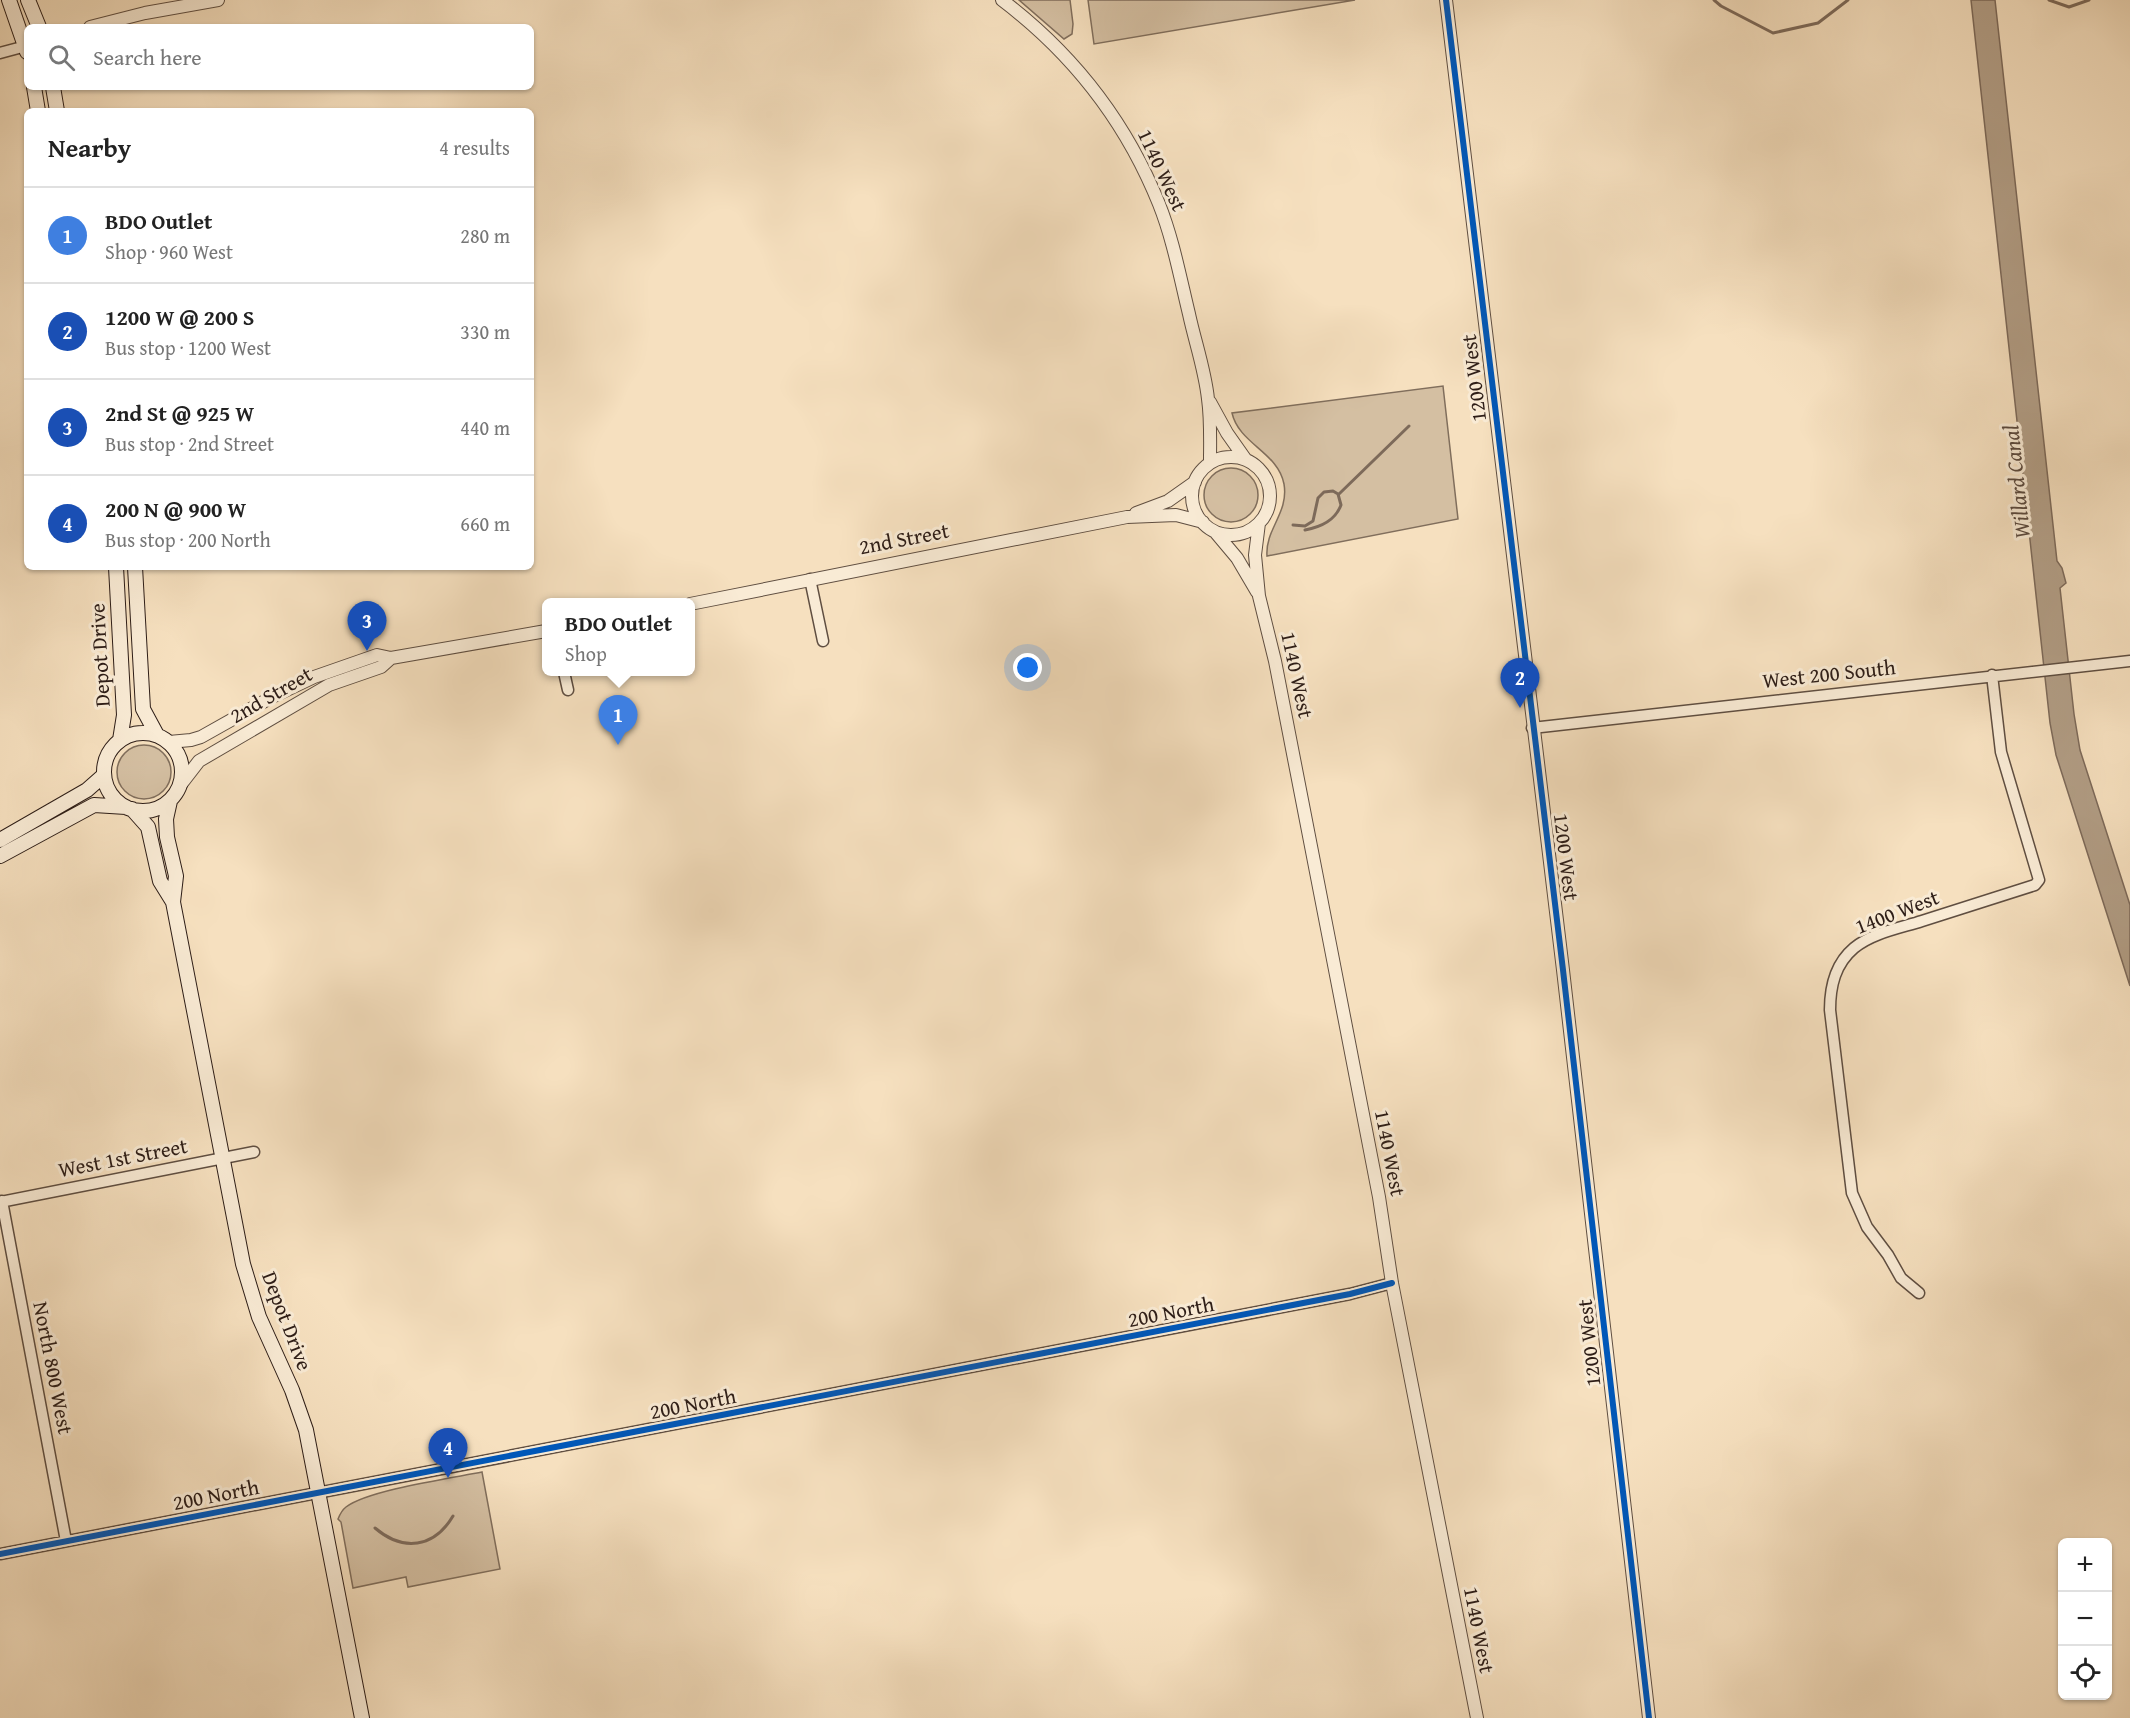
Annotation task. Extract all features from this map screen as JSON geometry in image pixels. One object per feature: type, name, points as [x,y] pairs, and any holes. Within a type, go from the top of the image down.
[{"type":"main road","points":[[9,0],[24,40]]},
{"type":"main road","points":[[28,0],[38,24]]},
{"type":"main road","points":[[34,90],[38,108]]},
{"type":"main road","points":[[54,90],[56,108]]},
{"type":"main road","name":"Depot Drive","points":[[116,570],[124,716],[120,740]]},
{"type":"main road","name":"Depot Drive","points":[[135,570],[143,709],[164,738]]},
{"type":"main road","points":[[0,856],[94,805],[153,811],[170,801],[182,783],[183,769],[180,756],[164,738],[140,732],[120,740],[108,753],[104,764],[107,788],[115,800],[129,808]]},
{"type":"main road","points":[[0,840],[87,790],[104,775]]},
{"type":"main road","name":"Depot Drive","points":[[170,801],[166,819],[167,837],[176,876],[173,902],[243,1264],[259,1317],[292,1390],[306,1430],[362,1718]]},
{"type":"main road","name":"Depot Drive","points":[[129,808],[148,827],[160,881],[173,902]]},
{"type":"street","points":[[102,24],[145,13],[218,0]]},
{"type":"street","name":"1140 West","points":[[1002,0],[1050,40],[1083,75],[1115,118],[1160,204],[1175,252],[1208,399],[1210,463]]},
{"type":"street","name":"1200 West","points":[[1446,0],[1564,981],[1649,1718]]},
{"type":"street","points":[[0,53],[24,49]]},
{"type":"street","name":"1140 West","points":[[1208,399],[1227,433],[1246,460]]},
{"type":"street","points":[[1234,457],[1246,460],[1257,467],[1265,477],[1270,501],[1266,513],[1259,523],[1239,535],[1227,536],[1216,533],[1203,522],[1197,512],[1194,502],[1195,482],[1201,471],[1210,463],[1222,458],[1234,457]]},
{"type":"street","name":"2nd Street","points":[[1127,517],[1168,501],[1195,482]]},
{"type":"street","name":"2nd Street","points":[[695,603],[1127,517],[1176,515],[1203,522]]},
{"type":"street","name":"1140 West","points":[[1259,523],[1255,552],[1259,596],[1275,661],[1330,944],[1379,1197],[1392,1283],[1477,1718]]},
{"type":"street","name":"1140 West","points":[[1216,533],[1237,558],[1259,596]]},
{"type":"street","points":[[810,579],[823,641]]},
{"type":"street","name":"2nd Street","points":[[164,738],[191,740],[201,737],[272,697],[334,669],[377,655],[391,658],[542,632]]},
{"type":"street","name":"2nd Street","points":[[182,783],[199,761],[329,686],[381,667],[391,658]]},
{"type":"street","name":"West 200 South","points":[[1532,728],[2130,661]]},
{"type":"street","name":"1400 West","points":[[1919,1293],[1901,1278],[1888,1255],[1867,1227],[1852,1193],[1830,994],[1833,978],[1841,963],[1855,948],[1879,935],[2036,885],[2039,880],[2001,752],[1992,675]]},
{"type":"street","points":[[565,676],[568,690]]},
{"type":"street","name":"West 1st Street","points":[[1,1202],[254,1152]]},
{"type":"street","name":"North 800 West","points":[[1,1202],[66,1541]]},
{"type":"street","name":"200 North","points":[[0,1554],[1046,1354],[1350,1294],[1392,1283]]},
{"type":"shaded area","points":[[1019,0],[1070,0],[1072,34],[1064,39]]},
{"type":"shaded area","points":[[1088,0],[1355,0],[1094,44]]},
{"type":"shaded area","points":[[1971,0],[1995,0],[2057,561],[2062,568],[2066,583],[2060,588],[2074,714],[2080,750],[2130,905],[2130,986],[2056,755],[2050,723]]},
{"type":"shaded area","points":[[1443,386],[1458,519],[1267,556],[1267,546],[1283,504],[1284,484],[1274,464],[1242,433],[1232,413]]},
{"type":"shaded area","points":[[1226,468],[1236,468],[1246,472],[1254,480],[1258,495],[1254,510],[1246,518],[1236,522],[1226,522],[1216,518],[1208,510],[1204,500],[1204,490],[1208,480],[1216,472]]},
{"type":"shaded area","points":[[139,745],[149,745],[159,749],[167,757],[171,772],[167,787],[159,795],[149,799],[139,799],[129,795],[121,787],[117,777],[117,767],[121,757],[129,749]]},
{"type":"shaded area","points":[[482,1472],[500,1569],[408,1587],[406,1577],[353,1588],[341,1522],[338,1519],[345,1508],[372,1495],[391,1490]]},
{"type":"waterway","points":[[1714,0],[1721,6],[1773,33],[1818,23],[1848,0]]},
{"type":"waterway","points":[[2049,0],[2069,7],[2089,0]]},
{"type":"waterway","points":[[1339,494],[1409,426]]},
{"type":"waterway","points":[[1293,525],[1305,526],[1313,521],[1318,498],[1324,492],[1333,491],[1338,494],[1341,505],[1335,515],[1322,525],[1305,530]]},
{"type":"waterway","points":[[375,1528],[396,1541],[417,1543],[437,1535],[453,1516]]},
{"type":"cycle path","points":[[1446,0],[1563,970],[1649,1718]]},
{"type":"cycle path","points":[[0,1554],[1350,1294],[1392,1283]]},
{"type":"place","name":"2nd St @ 925 W","points":[[367,651]]},
{"type":"place","name":"1200 W @ 200 S","points":[[1520,708]]},
{"type":"place","name":"BDO Outlet","points":[[618,745]]},
{"type":"place","name":"200 N @ 900 W","points":[[448,1478]]},
{"type":"water label","name":"Willard Canal","points":[[2016,482]]}]
